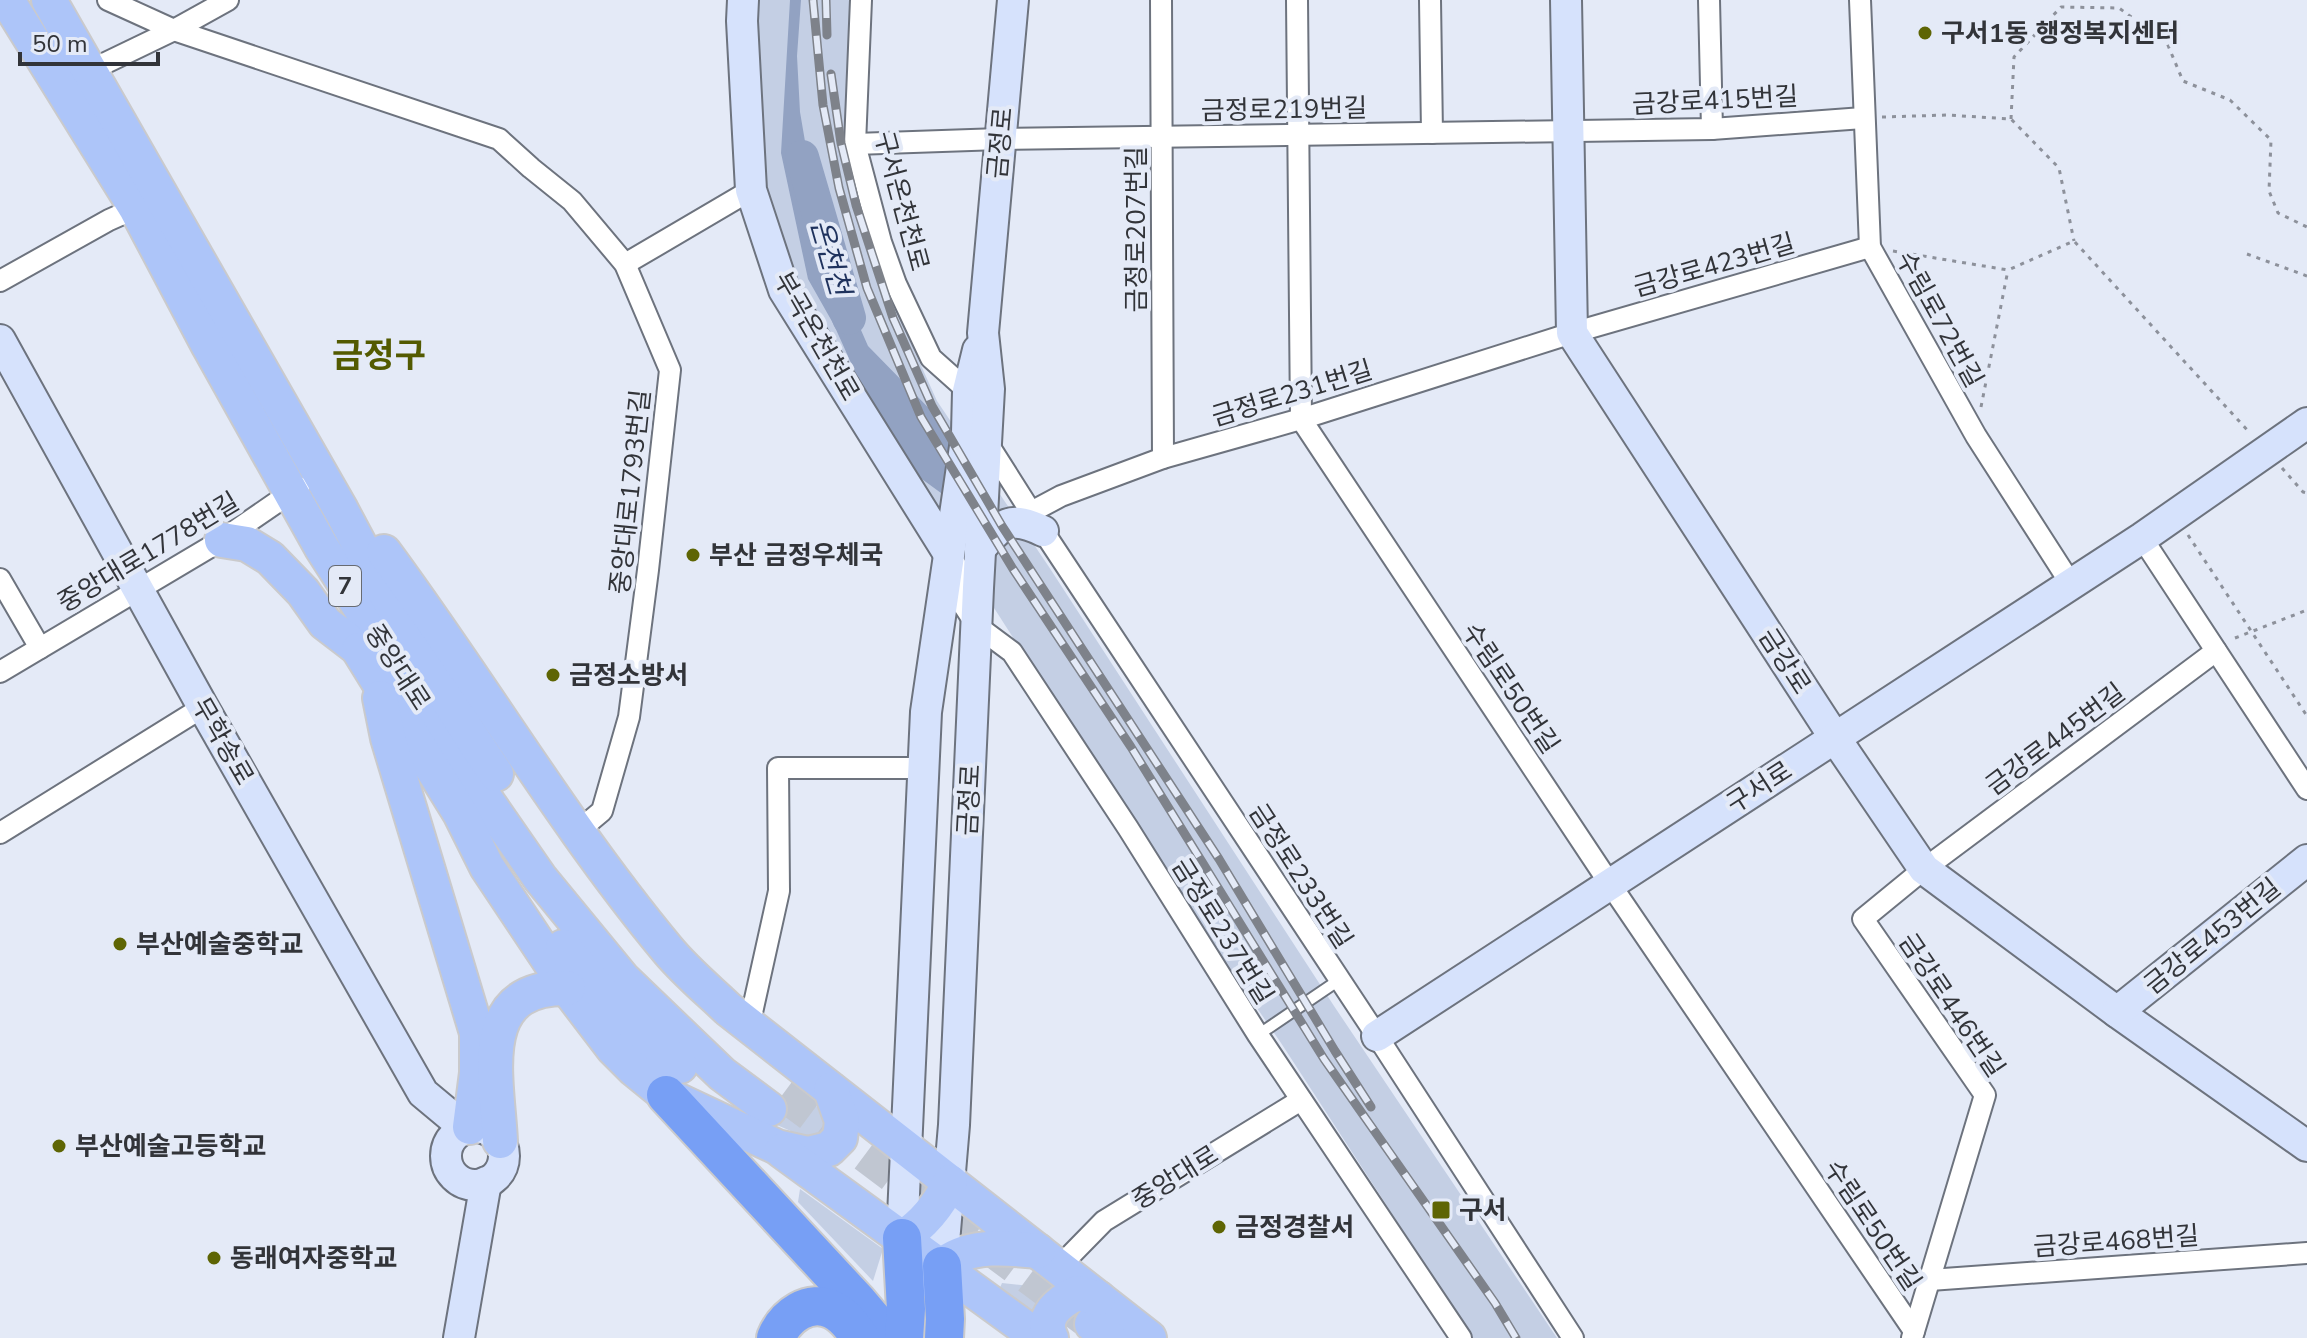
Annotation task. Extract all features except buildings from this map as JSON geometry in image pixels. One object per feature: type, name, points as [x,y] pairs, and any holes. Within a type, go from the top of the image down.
[{"type":"highway","points":[[666,1095],[875,1322],[898,1328],[902,1238]]},
{"type":"highway","points":[[942,1266],[944,1338]]},
{"type":"highway","points":[[776,1338],[782,1325],[796,1312],[818,1306],[830,1308],[841,1315],[860,1338]]},
{"type":"main road","name":"중앙대로","points":[[7,0],[136,208],[322,548],[383,645],[540,878],[623,979],[722,1074],[776,1102],[635,963],[554,859],[477,745],[377,579],[341,510],[49,0]]},
{"type":"main road","name":"부곡온천천로","points":[[743,0],[751,190],[784,290],[949,549]]},
{"type":"main road","name":"금정로","points":[[942,1266],[950,1182],[980,549],[979,446],[968,391],[983,333],[1013,0]]},
{"type":"main road","points":[[1566,0],[1572,333]]},
{"type":"main road","name":"금정로","points":[[902,1238],[926,712],[949,549],[979,446],[989,389],[983,333]]},
{"type":"main road","name":"금강로","points":[[1572,333],[1835,738],[1924,869],[2117,1012],[2307,1146]]},
{"type":"main road","name":"무학송로","points":[[0,340],[203,707],[423,1093],[460,1135]]},
{"type":"main road","name":"구서로","points":[[1377,1036],[2142,538],[2307,423]]},
{"type":"main road","points":[[341,510],[374,539],[407,583],[577,832],[669,952],[728,1009],[1048,1259],[1099,1320],[1149,1338]]},
{"type":"main road","points":[[980,549],[1007,523],[1037,521]]},
{"type":"main road","points":[[222,540],[247,544],[270,558],[303,592],[325,623],[359,649]]},
{"type":"main road","points":[[322,548],[343,614],[359,649],[460,813],[487,867],[568,988],[613,1048],[666,1095],[777,1147],[797,1152],[816,1154],[833,1146],[840,1138],[840,1114],[831,1090]]},
{"type":"main road","points":[[377,678],[388,738],[477,1033],[477,1073],[460,1135],[445,1159],[456,1178],[475,1182],[495,1177],[502,1166],[504,1151],[500,1141],[496,1046],[502,1023],[511,1006],[528,993],[568,988]]},
{"type":"main road","points":[[460,813],[493,849],[551,933],[607,999],[720,1103],[1039,1338]]},
{"type":"main road","name":"금강로453번길","points":[[2117,1012],[2307,860]]},
{"type":"main road","points":[[460,1135],[487,1129],[500,1141]]},
{"type":"main road","points":[[462,1334],[478,1228],[475,1182]]},
{"type":"main road","points":[[902,1238],[936,1208],[950,1182]]},
{"type":"main road","points":[[898,1328],[915,1293],[942,1266],[957,1256],[975,1251],[1011,1249],[1048,1259]]},
{"type":"main road","points":[[1051,1338],[1047,1319],[1061,1301],[1077,1293],[1099,1320]]},
{"type":"street","name":"중앙대로1793번길","points":[[108,0],[174,30],[499,139],[572,201],[625,264],[670,370],[629,717],[602,811],[577,832]]},
{"type":"street","points":[[91,70],[228,0]]},
{"type":"street","name":"구서온천천로","points":[[861,0],[855,144],[881,242],[896,284],[931,358],[968,391]]},
{"type":"street","name":"금정로207번길","points":[[1161,0],[1163,458]]},
{"type":"street","points":[[1297,0],[1301,419]]},
{"type":"street","points":[[1430,0],[1432,133]]},
{"type":"street","points":[[1709,0],[1712,129]]},
{"type":"street","name":"수림로72번길","points":[[1860,0],[1870,247],[1976,436],[2071,584]]},
{"type":"street","name":"금강로415번길","points":[[1568,131],[1712,129],[1863,118]]},
{"type":"street","name":"금정로219번길","points":[[855,144],[1568,131]]},
{"type":"street","points":[[625,264],[751,190]]},
{"type":"street","points":[[0,281],[136,208]]},
{"type":"street","name":"금강로423번길","points":[[1572,333],[1870,247]]},
{"type":"street","name":"금정로231번길","points":[[1037,521],[1061,496],[1163,458],[1301,419],[1572,333]]},
{"type":"street","name":"수림로50번길","points":[[1301,419],[1913,1335]]},
{"type":"street","name":"금정로233번길","points":[[979,446],[1037,521],[1334,984],[1377,1036],[1573,1338]]},
{"type":"street","name":"중앙대로1778번길","points":[[0,672],[222,540],[319,472]]},
{"type":"street","points":[[2142,538],[2307,789]]},
{"type":"street","points":[[949,549],[962,575],[962,603],[977,626]]},
{"type":"street","points":[[0,579],[40,648]]},
{"type":"street","name":"금정로237번길","points":[[977,626],[1012,652],[1128,828],[1258,1035],[1461,1338]]},
{"type":"street","name":"금강로445번길","points":[[1924,869],[2216,651]]},
{"type":"street","points":[[0,833],[203,707]]},
{"type":"street","points":[[749,1026],[779,891],[778,768],[923,768]]},
{"type":"street","name":"금강로446번길","points":[[1913,1335],[1985,1095],[1863,919],[1924,869]]},
{"type":"street","name":"중앙대로","points":[[1048,1259],[1301,1100]]},
{"type":"street","name":"금강로468번길","points":[[1930,1280],[2307,1253]]},
{"type":"lane","points":[[1258,1035],[1334,984]]},
{"type":"path","points":[[2011,119],[2014,57],[2061,7],[2119,8],[2167,43],[2183,81],[2230,100],[2271,140],[2269,191],[2278,213],[2307,227]]},
{"type":"path","points":[[1863,118],[1948,115],[2011,119],[2059,168],[2074,241],[2307,493]]},
{"type":"path","points":[[1870,247],[2008,270],[2074,241]]},
{"type":"path","points":[[2247,254],[2307,276]]},
{"type":"path","points":[[1976,436],[2008,270]]},
{"type":"path","points":[[2175,515],[2307,716]]},
{"type":"path","points":[[2235,638],[2307,610]]},
{"type":"shaded area","points":[[757,0],[854,0],[858,177],[897,312],[937,401],[1049,567],[1334,1006],[1557,1338],[1473,1338],[1281,1043],[1165,874],[879,429],[789,278],[766,211],[754,69]]},
{"type":"shaded area","name":"온천천","points":[[790,0],[801,0],[797,56],[800,112],[822,241],[868,346],[957,437],[941,493],[915,474],[869,403],[834,325],[808,279],[781,153]]},
{"type":"shaded area","points":[[793,1087],[821,1110],[825,1126],[818,1137],[807,1138],[770,1122],[779,1115]]},
{"type":"shaded area","points":[[800,1189],[883,1249],[873,1281],[798,1202]]},
{"type":"shaded area","points":[[1002,1283],[1051,1288],[1032,1317],[998,1292]]},
{"type":"waterway","name":"온천천","points":[[802,157],[849,318]]},
{"type":"tunnel","points":[[783,1094],[1085,1319]]},
{"type":"railway","points":[[813,0],[823,105],[839,188],[867,288],[921,417],[1013,569],[1131,747],[1324,1059],[1495,1303],[1516,1338]]},
{"type":"railway","points":[[826,0],[827,35]]},
{"type":"railway","points":[[831,74],[841,143],[856,205],[893,318],[932,406],[1002,526],[1219,859],[1371,1107]]},
{"type":"place","name":"구서1동 행정복지센터","points":[[1925,33]]},
{"type":"place","name":"부산 금정우체국","points":[[693,555]]},
{"type":"place","name":"금정소방서","points":[[553,675]]},
{"type":"place","name":"부산예술중학교","points":[[120,944]]},
{"type":"place","name":"부산예술고등학교","points":[[59,1146]]},
{"type":"place","name":"구서","points":[[1441,1210]]},
{"type":"place","name":"금정경찰서","points":[[1219,1227]]},
{"type":"place","name":"동래여자중학교","points":[[214,1258]]},
{"type":"district","name":"금정구","points":[[379,355]]}]
